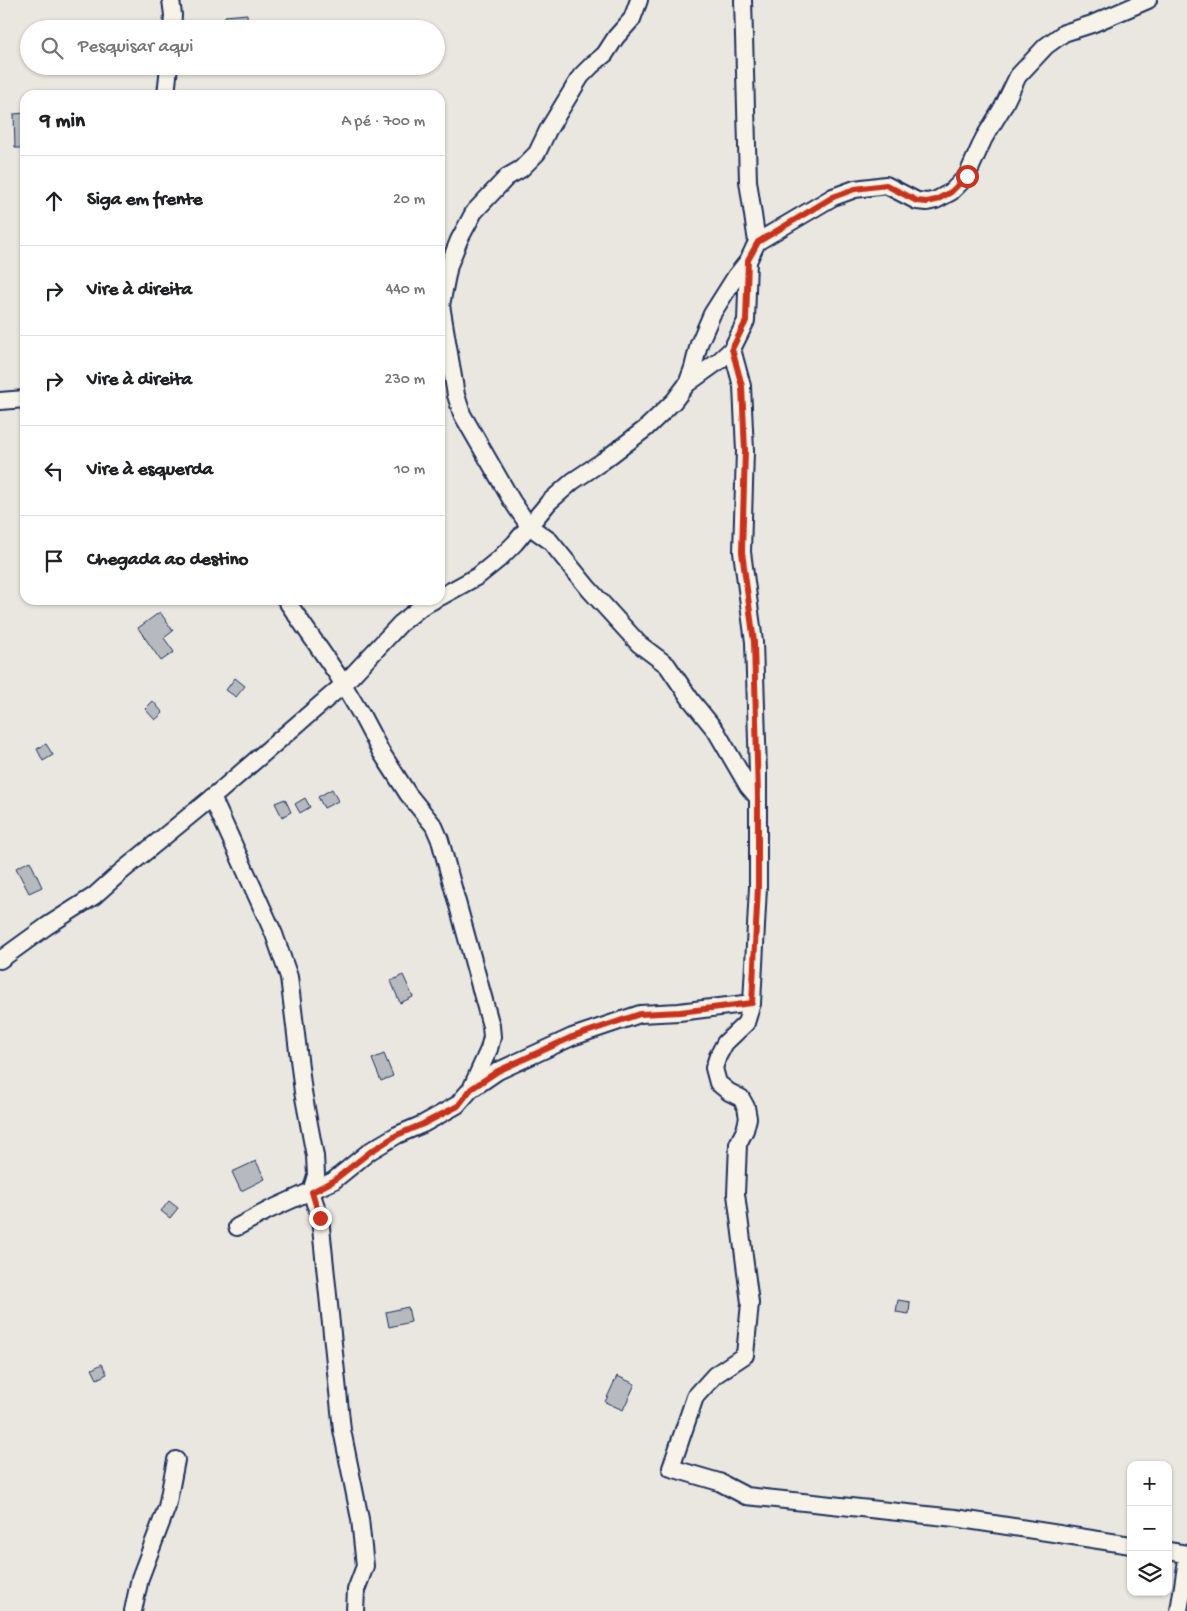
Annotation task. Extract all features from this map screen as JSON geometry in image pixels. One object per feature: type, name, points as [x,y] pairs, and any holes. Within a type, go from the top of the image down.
[{"type":"street","points":[[171,0],[173,20]]},
{"type":"street","points":[[445,282],[449,265],[459,240],[474,212],[508,177],[521,169],[536,153],[581,76],[605,54],[616,37],[632,19],[639,0]]},
{"type":"street","points":[[743,0],[748,181],[758,242]]},
{"type":"street","points":[[687,384],[699,344],[712,314],[758,242],[833,197],[855,189],[886,185],[917,201],[927,202],[936,200],[951,192],[967,176],[984,138],[1003,107],[1018,76],[1046,46],[1064,33],[1092,24],[1148,0]]},
{"type":"street","points":[[167,90],[168,75]]},
{"type":"street","points":[[445,594],[478,576],[499,559],[549,502],[573,481],[645,429],[687,384],[732,349],[746,321],[748,260]]},
{"type":"street","points":[[445,329],[456,395],[462,414],[529,526],[550,541],[589,589],[639,644],[667,665],[690,700],[716,731],[748,786],[758,798]]},
{"type":"street","points":[[732,349],[742,386],[745,451],[742,552],[754,642],[758,887],[752,1003],[746,1023],[725,1043],[714,1068],[718,1083],[729,1092],[741,1098],[746,1107],[748,1118],[745,1130],[738,1144],[736,1194],[750,1303],[745,1355],[714,1375],[695,1397],[671,1468],[719,1482],[746,1496],[954,1518],[1127,1544]]},
{"type":"street","points":[[0,401],[20,399]]},
{"type":"street","points":[[237,1227],[269,1210],[333,1181],[370,1152],[397,1135],[458,1106],[471,1089],[489,1049],[492,1037],[491,1026],[440,840],[434,826],[408,794],[380,752],[343,685],[289,605]]},
{"type":"street","points":[[0,960],[47,926],[94,896],[343,685],[400,624],[425,605]]},
{"type":"street","points":[[212,797],[274,934],[289,977],[303,1092],[315,1156],[316,1175],[312,1192],[320,1218],[342,1430],[360,1519],[365,1566],[356,1590],[355,1611]]},
{"type":"street","points":[[471,1089],[498,1071],[572,1037],[640,1014],[680,1012],[752,1003]]},
{"type":"street","points":[[133,1611],[140,1578],[167,1507],[176,1460]]},
{"type":"street","points":[[1172,1552],[1187,1554]]},
{"type":"street","points":[[1178,1611],[1187,1560]]},
{"type":"building","points":[[247,14],[247,20],[225,20],[225,16]]},
{"type":"building","points":[[20,113],[20,148],[15,148],[14,114]]},
{"type":"building","points":[[160,612],[173,631],[164,638],[174,652],[161,661],[138,628]]},
{"type":"building","points":[[235,678],[245,686],[236,697],[226,690]]},
{"type":"building","points":[[153,701],[163,713],[155,720],[145,709]]},
{"type":"building","points":[[46,744],[53,755],[43,761],[37,749]]},
{"type":"building","points":[[332,789],[338,801],[324,808],[318,797]]},
{"type":"building","points":[[305,798],[310,807],[300,813],[295,804]]},
{"type":"building","points":[[285,799],[291,812],[282,817],[275,803]]},
{"type":"building","points":[[30,861],[42,887],[29,893],[16,868]]},
{"type":"building","points":[[403,975],[413,997],[400,1003],[391,981]]},
{"type":"building","points":[[384,1054],[393,1076],[381,1081],[372,1059]]},
{"type":"building","points":[[256,1161],[265,1179],[241,1191],[232,1172]]},
{"type":"building","points":[[169,1201],[178,1208],[170,1218],[161,1211]]},
{"type":"building","points":[[898,1300],[910,1302],[909,1314],[896,1312]]},
{"type":"building","points":[[408,1307],[411,1322],[389,1327],[386,1312]]},
{"type":"building","points":[[102,1364],[107,1374],[97,1379],[92,1369]]},
{"type":"building","points":[[617,1376],[635,1384],[623,1410],[605,1402]]},
{"type":"route","points":[[320,1218],[312,1192],[333,1181],[370,1152],[397,1135],[458,1106],[471,1089],[498,1071],[572,1037],[640,1014],[680,1012],[752,1003],[758,887],[758,773],[754,642],[742,552],[745,451],[742,386],[732,349],[746,321],[748,260],[758,242],[833,197],[855,189],[886,185],[917,201],[927,202],[936,200],[951,192],[967,176]]}]
